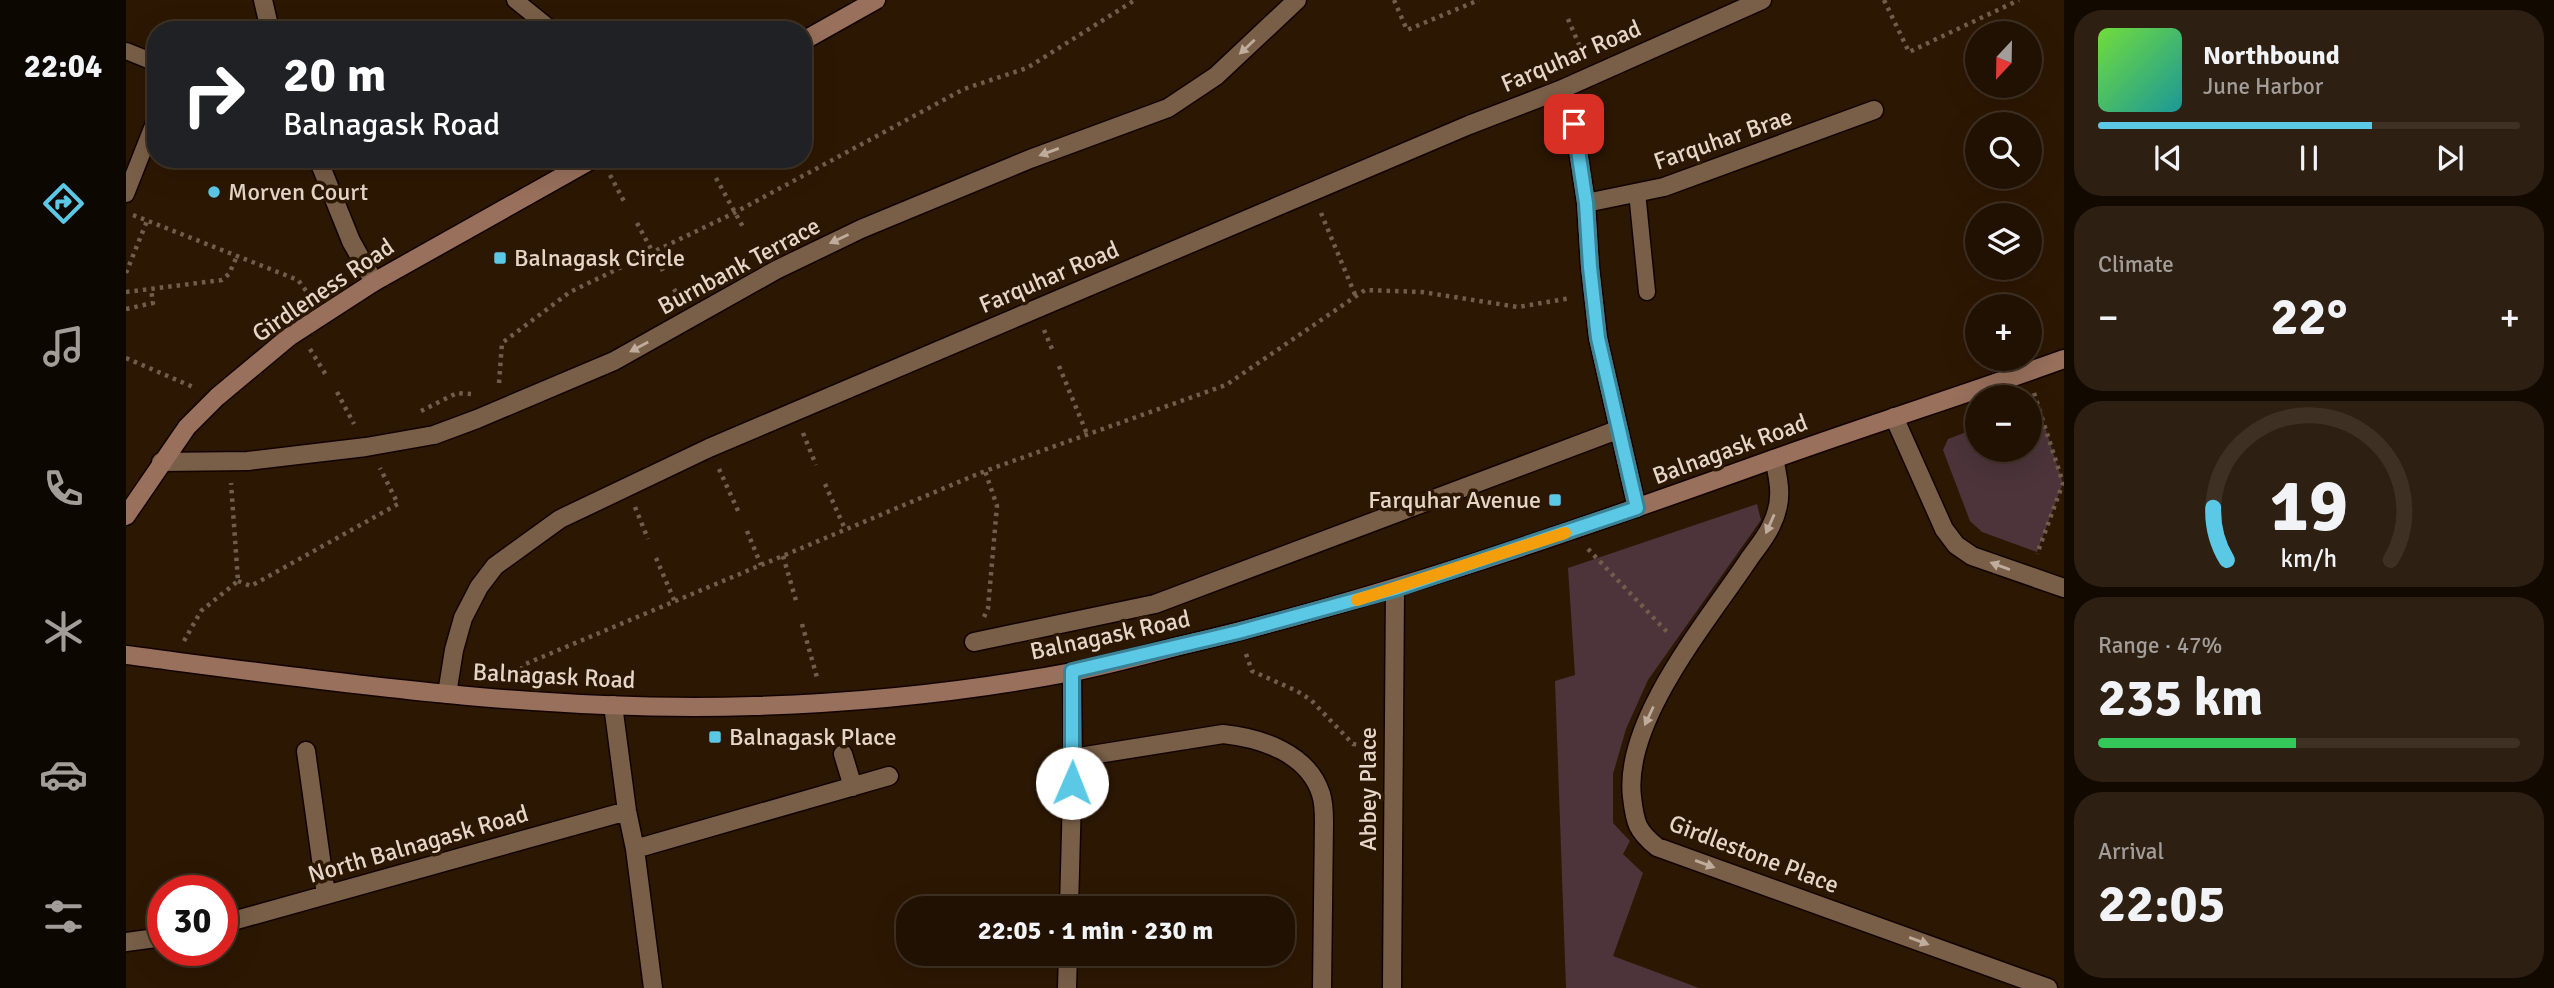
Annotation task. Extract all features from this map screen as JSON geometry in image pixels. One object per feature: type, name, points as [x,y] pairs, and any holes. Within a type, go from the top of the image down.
[{"type":"street","points":[[263,0],[268,21]]},
{"type":"street","points":[[812,36],[876,0]]},
{"type":"street","name":"Burnbank Terrace","points":[[162,462],[229,461],[366,447],[434,435],[531,397],[614,361],[761,279],[861,229],[1030,159],[1175,105],[1216,76],[1297,0]]},
{"type":"street","name":"Farquhar Road","points":[[447,694],[454,650],[463,618],[479,587],[495,566],[560,519],[709,449],[1469,125],[1560,90],[1762,0]]},
{"type":"street","points":[[1560,90],[1574,124],[1586,203],[1598,338],[1637,508]]},
{"type":"street","name":"Farquhar Brae","points":[[1586,203],[1676,182],[1874,110]]},
{"type":"street","points":[[322,168],[351,241],[374,282]]},
{"type":"street","name":"Girdleness Road","points":[[126,516],[187,427],[217,397],[289,337],[374,282],[594,168]]},
{"type":"street","name":"Balnagask Road","points":[[126,655],[447,694],[612,705],[754,706],[870,698],[909,695],[1072,671],[1238,632],[1395,589],[2064,359]]},
{"type":"street","points":[[1894,417],[1944,529],[1956,545],[1972,556],[2064,589]]},
{"type":"street","points":[[974,642],[1155,604],[1618,430]]},
{"type":"street","name":"Girdlestone Place","points":[[1773,459],[1781,489],[1772,525],[1663,687],[1638,740],[1630,781],[1635,822],[1643,836],[1657,847],[2048,988]]},
{"type":"street","name":"Abbey Place","points":[[1392,988],[1395,589]]},
{"type":"street","points":[[1069,896],[1072,671]]},
{"type":"street","points":[[612,705],[635,849],[653,988]]},
{"type":"street","points":[[1073,758],[1223,734],[1248,737],[1271,746],[1306,768],[1316,781],[1322,797],[1324,822],[1322,988]]},
{"type":"street","points":[[306,751],[326,895]]},
{"type":"street","points":[[843,754],[853,787]]},
{"type":"street","points":[[635,849],[889,776]]},
{"type":"street","name":"North Balnagask Road","points":[[238,920],[627,811]]},
{"type":"street","points":[[126,942],[147,939]]},
{"type":"street","points":[[1067,988],[1068,966]]},
{"type":"lane","points":[[514,0],[541,21]]},
{"type":"lane","points":[[126,51],[147,59]]},
{"type":"lane","points":[[126,194],[147,141]]},
{"type":"lane","points":[[1637,192],[1647,292]]},
{"type":"path","points":[[498,391],[502,343],[570,292],[734,213],[964,89],[1027,68],[1135,0]]},
{"type":"path","points":[[1394,0],[1407,30],[1479,0]]},
{"type":"path","points":[[1884,0],[1909,52],[2019,0]]},
{"type":"path","points":[[1567,19],[1593,75]]},
{"type":"path","points":[[602,168],[626,205]]},
{"type":"path","points":[[716,178],[743,227]]},
{"type":"path","points":[[1313,192],[1356,297]]},
{"type":"path","points":[[126,213],[298,279],[311,297]]},
{"type":"path","points":[[126,273],[147,221]]},
{"type":"path","points":[[637,223],[664,272]]},
{"type":"path","points":[[126,292],[222,280],[229,274],[237,256]]},
{"type":"path","points":[[126,309],[153,303],[151,289]]},
{"type":"path","points":[[512,699],[523,666],[985,471],[1226,385],[1365,290],[1422,292],[1518,306],[1593,295]]},
{"type":"path","points":[[126,358],[217,397]]},
{"type":"path","points":[[1059,366],[1087,435]]},
{"type":"path","points":[[2028,372],[2063,483],[2028,576]]},
{"type":"path","points":[[409,416],[457,393],[482,394]]},
{"type":"path","points":[[793,413],[817,465]]},
{"type":"path","points":[[709,449],[739,513]]},
{"type":"path","points":[[229,461],[238,581]]},
{"type":"path","points":[[238,581],[251,586],[398,504],[379,467]]},
{"type":"path","points":[[974,642],[988,608],[997,506],[985,471]]},
{"type":"path","points":[[825,484],[845,530]]},
{"type":"path","points":[[626,487],[648,539]]},
{"type":"path","points":[[1572,530],[1596,559],[1687,652]]},
{"type":"path","points":[[747,531],[761,565]]},
{"type":"path","points":[[783,556],[797,604]]},
{"type":"path","points":[[656,558],[674,602]]},
{"type":"path","points":[[180,662],[184,639],[201,611],[238,581]]},
{"type":"path","points":[[1238,632],[1252,671],[1311,700],[1353,744],[1392,747]]},
{"type":"shaded area","points":[[2042,417],[2063,483],[2037,552],[1982,532],[1970,521],[1943,450],[1948,439],[1965,433],[1965,462],[2042,462]]},
{"type":"shaded area","points":[[1757,504],[1761,520],[1648,680],[1626,729],[1613,774],[1613,823],[1630,841],[1623,854],[1643,873],[1613,956],[1699,988],[1566,988],[1555,681],[1575,675],[1568,568]]},
{"type":"slow traffic","points":[[1357,600],[1565,533]]},
{"type":"place","name":"Morven Court","points":[[214,192]]},
{"type":"place","name":"Balnagask Circle","points":[[500,258]]},
{"type":"place","name":"Farquhar Avenue","points":[[1555,500]]},
{"type":"place","name":"Balnagask Place","points":[[715,737]]},
{"type":"route","points":[[1072,783],[1072,671],[1238,632],[1395,589],[1637,508],[1598,338],[1586,203],[1574,124]]}]
